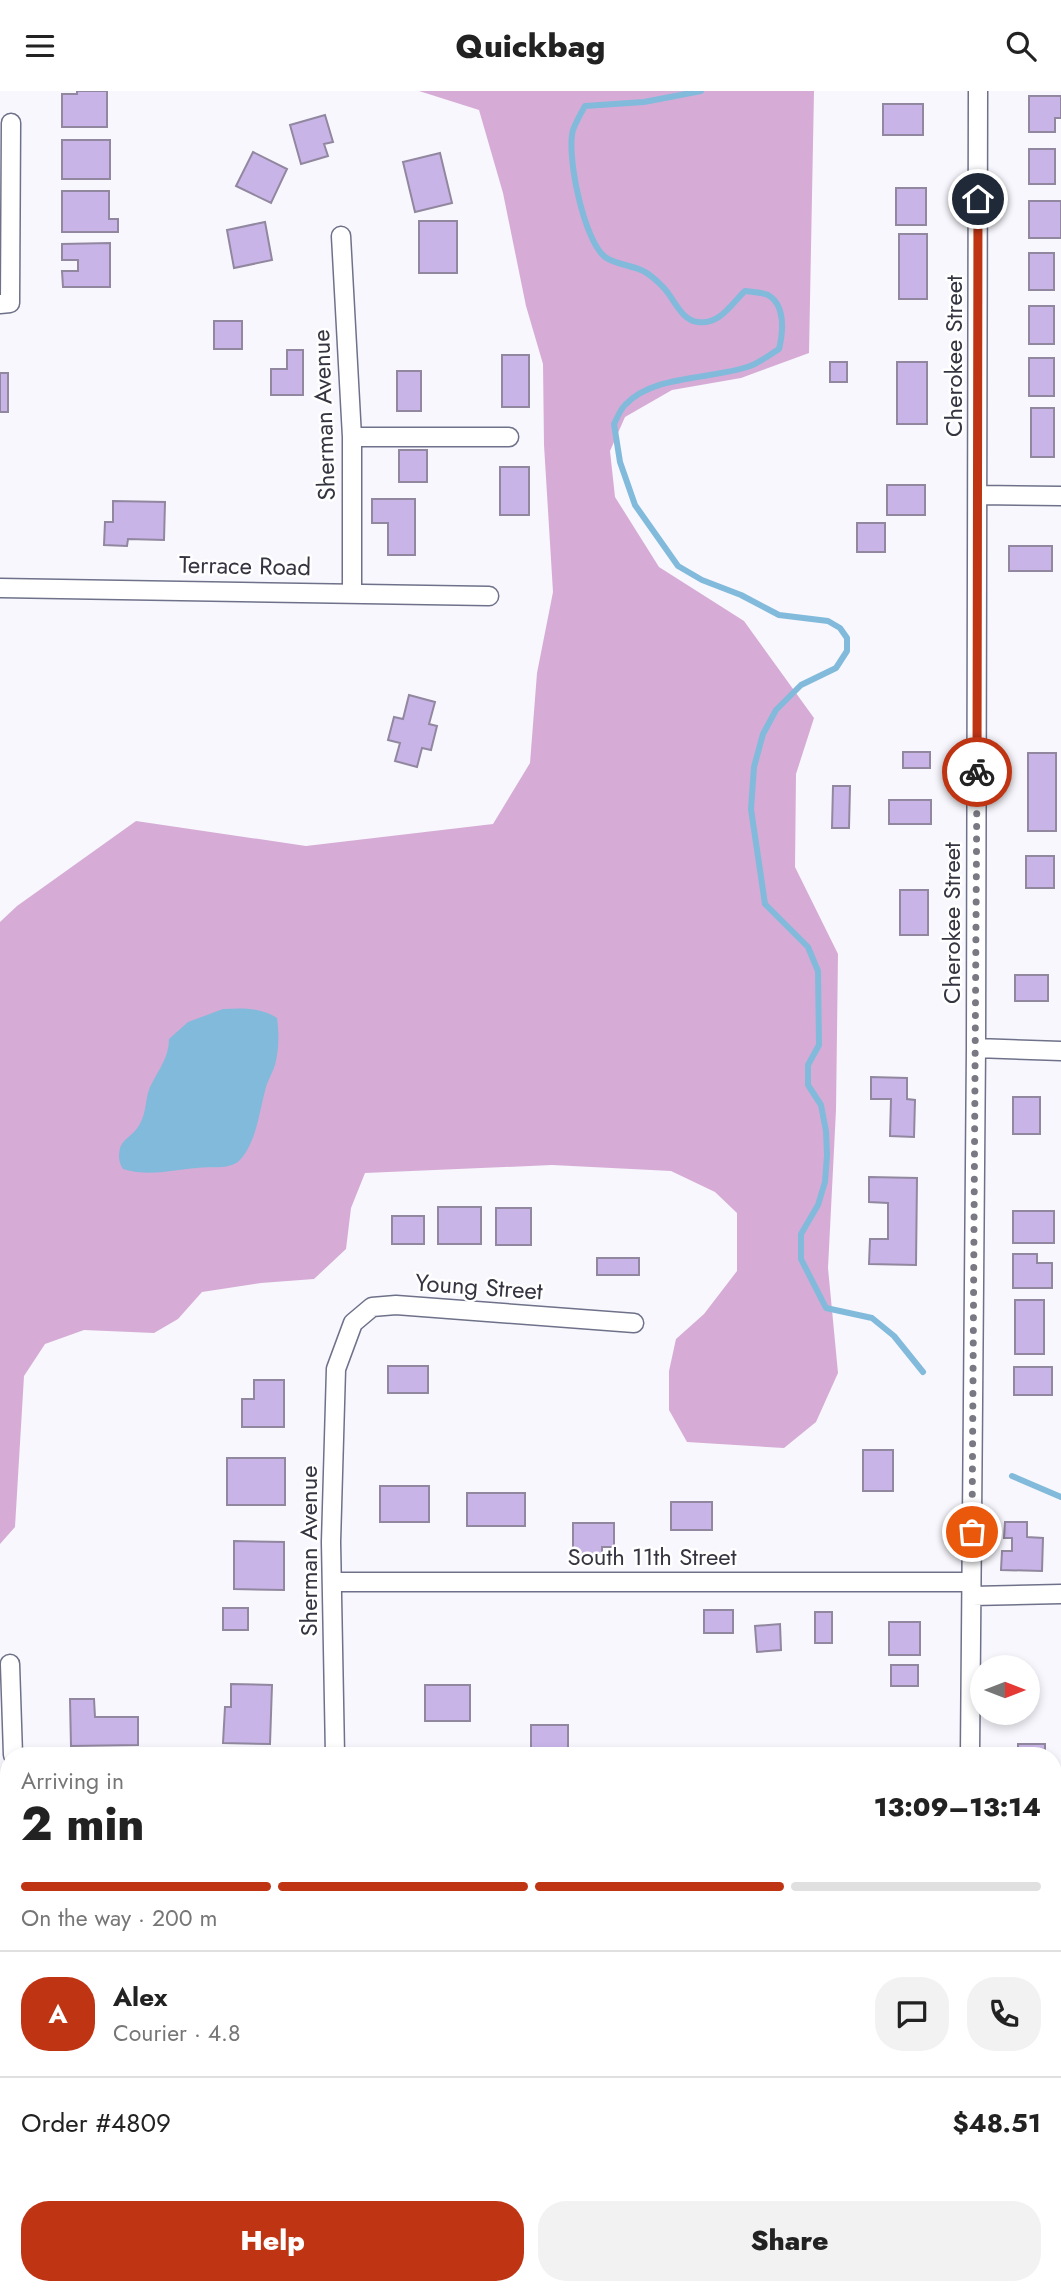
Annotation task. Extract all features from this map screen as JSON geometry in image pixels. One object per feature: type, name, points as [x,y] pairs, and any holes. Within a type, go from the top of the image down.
[{"type":"street","name":"Cherokee Street","points":[[970,1747],[976,1048],[978,91]]},
{"type":"street","points":[[5,304],[11,123]]},
{"type":"street","name":"Sherman Avenue","points":[[341,236],[352,437],[352,592]]},
{"type":"street","points":[[352,437],[509,437]]},
{"type":"street","points":[[978,495],[1061,496]]},
{"type":"street","name":"Terrace Road","points":[[0,588],[489,596]]},
{"type":"street","points":[[976,1048],[1061,1051]]},
{"type":"street","name":"Young Street","points":[[344,1348],[353,1323],[372,1307],[396,1305],[634,1323]]},
{"type":"street","name":"Sherman Avenue","points":[[335,1747],[333,1420],[336,1369],[344,1348]]},
{"type":"street","name":"South 11th Street","points":[[333,1582],[972,1589],[1061,1594]]},
{"type":"street","points":[[9,1664],[13,1747]]},
{"type":"shaded area","points":[[419,91],[814,91],[809,353],[741,378],[672,390],[625,417],[610,451],[615,497],[659,567],[744,621],[814,718],[796,774],[795,867],[838,954],[836,1110],[828,1268],[838,1373],[816,1422],[784,1448],[687,1442],[669,1410],[669,1371],[676,1339],[704,1314],[737,1271],[737,1213],[715,1192],[671,1171],[552,1165],[365,1173],[351,1208],[346,1249],[314,1279],[261,1283],[202,1292],[178,1319],[154,1333],[84,1330],[45,1344],[24,1376],[15,1527],[0,1544],[0,922],[17,906],[136,821],[306,846],[493,824],[530,763],[537,673],[553,592],[544,445],[543,364],[526,306],[503,193],[479,110]]},
{"type":"water","points":[[223,1009],[258,1010],[277,1018],[276,1061],[253,1137],[245,1154],[235,1164],[225,1167],[151,1173],[123,1169],[119,1159],[120,1148],[141,1121],[149,1090],[165,1057],[169,1039],[188,1022]]},
{"type":"building","points":[[77,91],[107,91],[107,127],[62,127],[62,94],[77,94]]},
{"type":"building","points":[[1029,96],[1061,96],[1061,118],[1055,118],[1055,132],[1029,132]]},
{"type":"building","points":[[883,104],[923,104],[923,135],[883,135]]},
{"type":"building","points":[[325,115],[333,142],[324,144],[328,156],[301,164],[290,125]]},
{"type":"building","points":[[62,140],[110,140],[110,179],[62,179]]},
{"type":"building","points":[[1029,149],[1055,149],[1055,184],[1029,184]]},
{"type":"building","points":[[253,152],[287,169],[271,203],[236,186]]},
{"type":"building","points":[[440,153],[452,203],[415,212],[403,162]]},
{"type":"building","points":[[896,188],[926,188],[926,225],[896,225]]},
{"type":"building","points":[[62,191],[109,191],[109,219],[118,219],[118,232],[62,232]]},
{"type":"building","points":[[1029,201],[1061,201],[1061,238],[1029,238]]},
{"type":"building","points":[[419,221],[457,221],[457,273],[419,273]]},
{"type":"building","points":[[265,222],[272,260],[234,268],[227,230]]},
{"type":"building","points":[[899,234],[927,234],[927,299],[899,299]]},
{"type":"building","points":[[110,243],[110,287],[63,287],[62,271],[78,271],[78,260],[62,260],[62,244]]},
{"type":"building","points":[[1029,253],[1054,253],[1054,290],[1029,290]]},
{"type":"building","points":[[1029,306],[1054,306],[1054,344],[1029,344]]},
{"type":"building","points":[[214,321],[242,321],[242,349],[214,349]]},
{"type":"building","points":[[287,350],[303,350],[303,395],[271,395],[271,369],[287,369]]},
{"type":"building","points":[[502,355],[529,355],[529,407],[502,407]]},
{"type":"building","points":[[1029,358],[1054,358],[1054,396],[1029,396]]},
{"type":"building","points":[[830,362],[847,362],[847,382],[830,382]]},
{"type":"building","points":[[897,362],[927,362],[927,424],[897,424]]},
{"type":"building","points":[[397,371],[421,371],[421,411],[397,411]]},
{"type":"building","points":[[0,373],[8,373],[8,412],[0,412]]},
{"type":"building","points":[[1031,408],[1054,408],[1054,457],[1031,457]]},
{"type":"building","points":[[399,450],[427,450],[427,482],[399,482]]},
{"type":"building","points":[[500,467],[529,467],[529,515],[500,515]]},
{"type":"building","points":[[887,485],[925,485],[925,515],[887,515]]},
{"type":"building","points":[[372,499],[415,499],[415,555],[388,555],[388,523],[372,523]]},
{"type":"building","points":[[113,501],[165,502],[164,540],[128,539],[127,546],[104,545],[105,522],[113,522]]},
{"type":"building","points":[[857,523],[885,523],[885,552],[857,552]]},
{"type":"building","points":[[1009,546],[1052,546],[1052,571],[1009,571]]},
{"type":"building","points":[[409,695],[435,702],[429,724],[437,726],[431,750],[422,748],[417,767],[395,761],[400,743],[388,740],[394,717],[403,719]]},
{"type":"building","points":[[903,752],[930,752],[930,768],[903,768]]},
{"type":"building","points":[[1028,753],[1056,753],[1056,831],[1028,831]]},
{"type":"building","points":[[833,786],[850,786],[849,828],[832,828]]},
{"type":"building","points":[[889,800],[931,800],[931,824],[889,824]]},
{"type":"building","points":[[1026,856],[1054,856],[1054,888],[1026,888]]},
{"type":"building","points":[[900,890],[928,890],[928,935],[900,935]]},
{"type":"building","points":[[1015,975],[1048,975],[1048,1001],[1015,1001]]},
{"type":"building","points":[[871,1077],[907,1078],[907,1099],[915,1100],[914,1137],[890,1136],[891,1099],[871,1099]]},
{"type":"building","points":[[1013,1097],[1040,1097],[1040,1134],[1013,1134]]},
{"type":"building","points":[[869,1177],[917,1178],[916,1265],[869,1264],[870,1239],[888,1239],[888,1203],[869,1202]]},
{"type":"building","points":[[438,1207],[481,1207],[481,1244],[438,1244]]},
{"type":"building","points":[[496,1208],[531,1208],[531,1245],[496,1245]]},
{"type":"building","points":[[1013,1211],[1054,1211],[1054,1243],[1013,1243]]},
{"type":"building","points":[[392,1216],[424,1216],[424,1244],[392,1244]]},
{"type":"building","points":[[1013,1254],[1037,1254],[1037,1263],[1052,1263],[1052,1288],[1013,1288]]},
{"type":"building","points":[[597,1258],[639,1258],[639,1275],[597,1275]]},
{"type":"building","points":[[1015,1300],[1044,1300],[1044,1354],[1015,1354]]},
{"type":"building","points":[[388,1366],[428,1366],[428,1393],[388,1393]]},
{"type":"building","points":[[1014,1367],[1052,1367],[1052,1395],[1014,1395]]},
{"type":"building","points":[[254,1380],[284,1380],[284,1427],[242,1427],[242,1399],[254,1399]]},
{"type":"building","points":[[863,1450],[893,1450],[893,1491],[863,1491]]},
{"type":"building","points":[[227,1458],[285,1458],[285,1505],[227,1505]]},
{"type":"building","points":[[380,1486],[429,1486],[429,1522],[380,1522]]},
{"type":"building","points":[[467,1493],[525,1493],[525,1526],[467,1526]]},
{"type":"building","points":[[671,1502],[712,1502],[712,1530],[671,1530]]},
{"type":"building","points":[[1005,1522],[1027,1522],[1027,1537],[1043,1538],[1042,1571],[1001,1570],[1002,1551],[1012,1551],[1012,1538],[1004,1538]]},
{"type":"building","points":[[573,1523],[614,1523],[614,1547],[602,1547],[602,1557],[573,1557]]},
{"type":"building","points":[[234,1541],[284,1542],[284,1590],[234,1589]]},
{"type":"building","points":[[223,1608],[248,1608],[248,1630],[223,1630]]},
{"type":"building","points":[[704,1610],[733,1610],[733,1633],[704,1633]]},
{"type":"building","points":[[815,1612],[832,1612],[832,1643],[815,1643]]},
{"type":"building","points":[[889,1622],[920,1622],[920,1655],[889,1655]]},
{"type":"building","points":[[780,1624],[781,1650],[757,1652],[755,1626]]},
{"type":"building","points":[[891,1665],[918,1665],[918,1686],[891,1686]]},
{"type":"building","points":[[231,1684],[272,1685],[270,1744],[223,1743],[225,1707],[231,1707]]},
{"type":"building","points":[[425,1685],[470,1685],[470,1721],[425,1721]]},
{"type":"building","points":[[70,1699],[94,1699],[95,1717],[138,1717],[138,1745],[71,1746]]},
{"type":"building","points":[[531,1725],[568,1725],[568,1747],[531,1747]]},
{"type":"building","points":[[1018,1744],[1045,1744],[1045,1747],[1018,1747]]},
{"type":"waterway","points":[[701,91],[644,102],[585,106],[573,130],[572,142],[575,177],[584,216],[597,248],[605,257],[649,275],[666,291],[682,313],[692,320],[706,322],[719,317],[745,291],[768,295],[778,305],[782,320],[779,349],[750,366],[667,383],[637,395],[623,407],[614,424],[620,462],[635,505],[678,566],[702,580],[741,595],[779,615],[828,621],[840,628],[847,638],[847,651],[836,668],[801,685],[776,710],[763,734],[754,767],[751,809],[765,904],[808,947],[818,971],[819,1045],[808,1065],[808,1085],[821,1105],[827,1155],[825,1182],[818,1205],[801,1234],[801,1259],[826,1308],[872,1318],[894,1336],[923,1372]]},
{"type":"waterway","points":[[1012,1476],[1061,1497]]},
{"type":"way so far","points":[[972,1532],[977,772]]},
{"type":"route","points":[[977,772],[978,199]]}]
